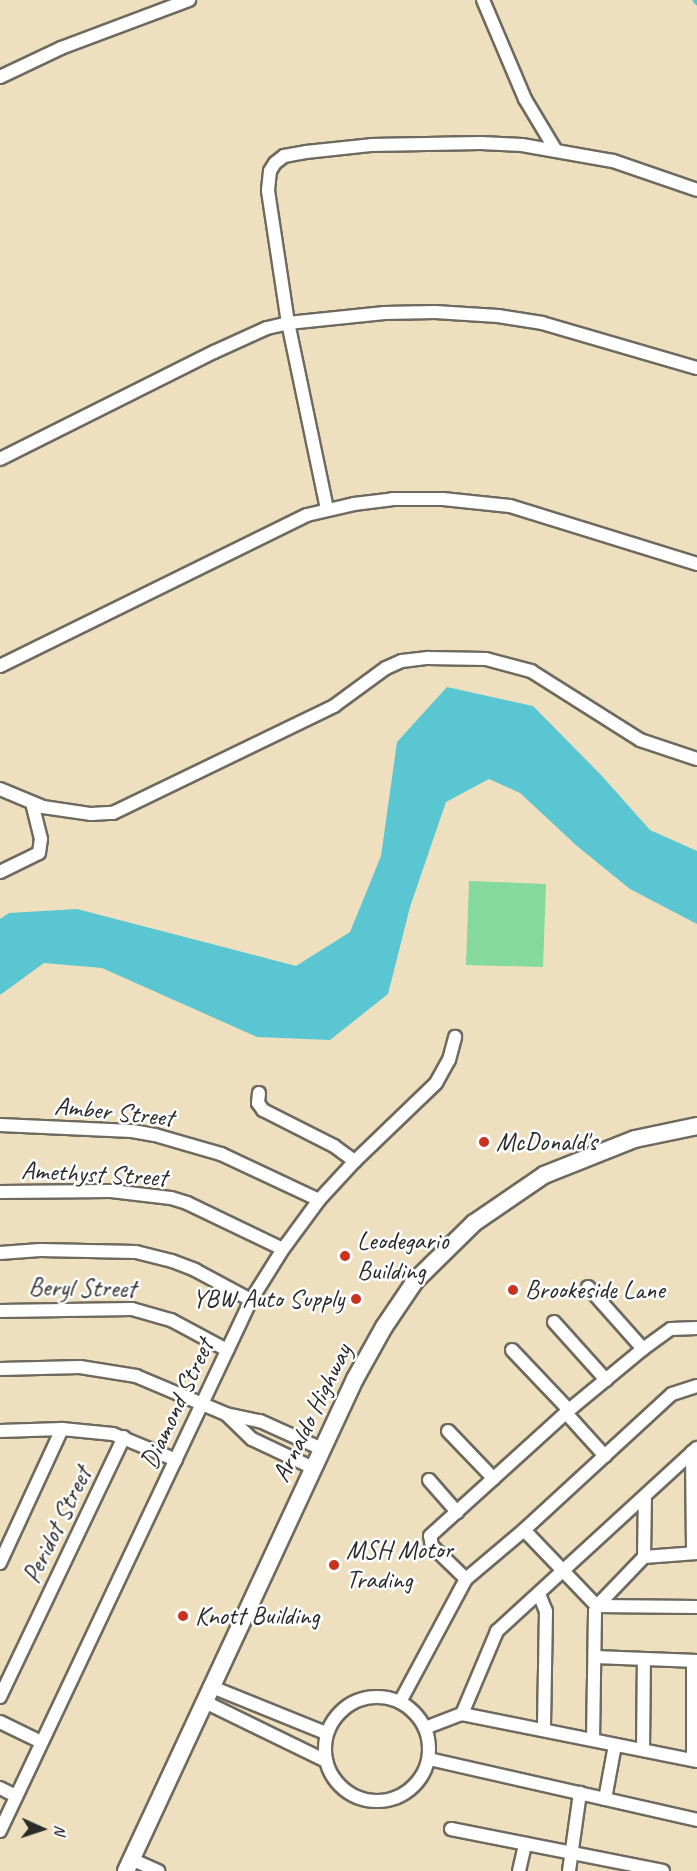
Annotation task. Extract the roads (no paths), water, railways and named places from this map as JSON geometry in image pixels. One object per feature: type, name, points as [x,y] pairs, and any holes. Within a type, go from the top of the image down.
[{"type":"main road","name":"Arnaldo Highway","points":[[128,1865],[355,1379],[384,1327],[415,1281],[474,1223],[544,1175],[591,1154],[635,1139],[697,1126]]},
{"type":"street","points":[[0,77],[61,48],[189,0]]},
{"type":"street","points":[[483,0],[525,99],[555,149]]},
{"type":"street","points":[[327,509],[288,323],[268,180],[275,163],[284,156],[326,149],[388,144],[481,143],[555,149],[625,164],[697,190]]},
{"type":"street","points":[[0,459],[214,352],[267,328],[288,323],[404,313],[498,316],[542,323],[697,368]]},
{"type":"street","points":[[0,666],[294,521],[327,509],[392,499],[443,499],[510,506],[697,564]]},
{"type":"street","points":[[0,789],[32,804],[91,814],[113,813],[333,706],[386,668],[402,661],[428,658],[486,659],[531,671],[640,740],[697,759]]},
{"type":"street","points":[[0,872],[39,853],[41,839],[32,804]]},
{"type":"street","name":"Diamond Street","points":[[0,1831],[251,1300],[283,1249],[319,1200],[354,1161],[436,1083],[449,1060],[455,1037]]},
{"type":"street","points":[[259,1093],[258,1103],[263,1110],[334,1146],[354,1161]]},
{"type":"street","name":"Amber Street","points":[[0,1125],[132,1131],[155,1135],[221,1154],[319,1200]]},
{"type":"street","name":"Amethyst Street","points":[[0,1192],[111,1191],[171,1198],[187,1203],[283,1249]]},
{"type":"street","points":[[0,1253],[40,1250],[136,1252],[172,1261],[251,1300]]},
{"type":"street","points":[[588,1287],[643,1349]]},
{"type":"street","name":"Beryl Street","points":[[0,1311],[132,1309],[171,1320],[227,1350]]},
{"type":"street","points":[[554,1322],[606,1380]]},
{"type":"street","points":[[466,1579],[430,1540],[430,1536],[567,1412],[643,1349],[671,1329],[697,1328]]},
{"type":"street","points":[[512,1350],[604,1456]]},
{"type":"street","points":[[0,1370],[54,1367],[98,1368],[136,1376],[226,1414],[260,1420],[322,1449]]},
{"type":"street","points":[[400,1702],[466,1579],[524,1530],[672,1394],[697,1386]]},
{"type":"street","points":[[226,1414],[252,1439],[313,1468]]},
{"type":"street","points":[[0,1431],[62,1429],[124,1437],[176,1460]]},
{"type":"street","points":[[0,1563],[62,1429]]},
{"type":"street","points":[[448,1431],[495,1479]]},
{"type":"street","name":"Peridot Street","points":[[0,1697],[124,1437]]},
{"type":"street","points":[[462,1714],[497,1631],[695,1450]]},
{"type":"street","points":[[593,1740],[595,1611],[597,1606],[644,1557],[695,1553],[695,1450]]},
{"type":"street","points":[[429,1480],[457,1512]]},
{"type":"street","points":[[644,1557],[645,1496]]},
{"type":"street","points":[[524,1530],[597,1606],[697,1607]]},
{"type":"street","points":[[539,1594],[546,1611],[544,1730]]},
{"type":"street","points":[[425,1728],[462,1714],[695,1761],[695,1661],[644,1661],[595,1657]]},
{"type":"street","points":[[643,1750],[644,1661]]},
{"type":"street","points":[[209,1694],[326,1733]]},
{"type":"street","points":[[209,1694],[326,1761]]},
{"type":"street","points":[[384,1697],[400,1702],[414,1713],[425,1728],[429,1743],[429,1758],[424,1774],[402,1796],[386,1801],[370,1801],[355,1797],[342,1788],[332,1776],[326,1761],[326,1733],[338,1715],[351,1704],[366,1698],[384,1697]]},
{"type":"street","points":[[0,1722],[41,1742]]},
{"type":"street","points":[[605,1799],[615,1744]]},
{"type":"street","points":[[429,1758],[697,1820]]},
{"type":"street","points":[[0,1788],[16,1796]]},
{"type":"street","points":[[569,1871],[580,1793]]},
{"type":"street","points":[[451,1829],[572,1854],[620,1867],[663,1871]]},
{"type":"street","points":[[519,1871],[525,1844]]},
{"type":"street","points":[[128,1865],[158,1871]]},
{"type":"water","points":[[447,687],[533,706],[601,775],[650,830],[697,851],[697,924],[630,889],[577,846],[520,793],[489,779],[446,802],[410,907],[388,994],[330,1040],[257,1037],[102,968],[44,963],[0,995],[0,919],[9,913],[77,909],[296,966],[350,932],[381,856],[397,742]]},
{"type":"place","name":"McDonald's","points":[[484,1142]]},
{"type":"place","name":"Leodegario Building","points":[[345,1256]]},
{"type":"place","name":"Brookeside Lane","points":[[513,1290]]},
{"type":"place","name":"YBW Auto Supply","points":[[356,1299]]},
{"type":"place","name":"MSH Motor Trading","points":[[334,1565]]},
{"type":"place","name":"Knott Building","points":[[183,1616]]}]
